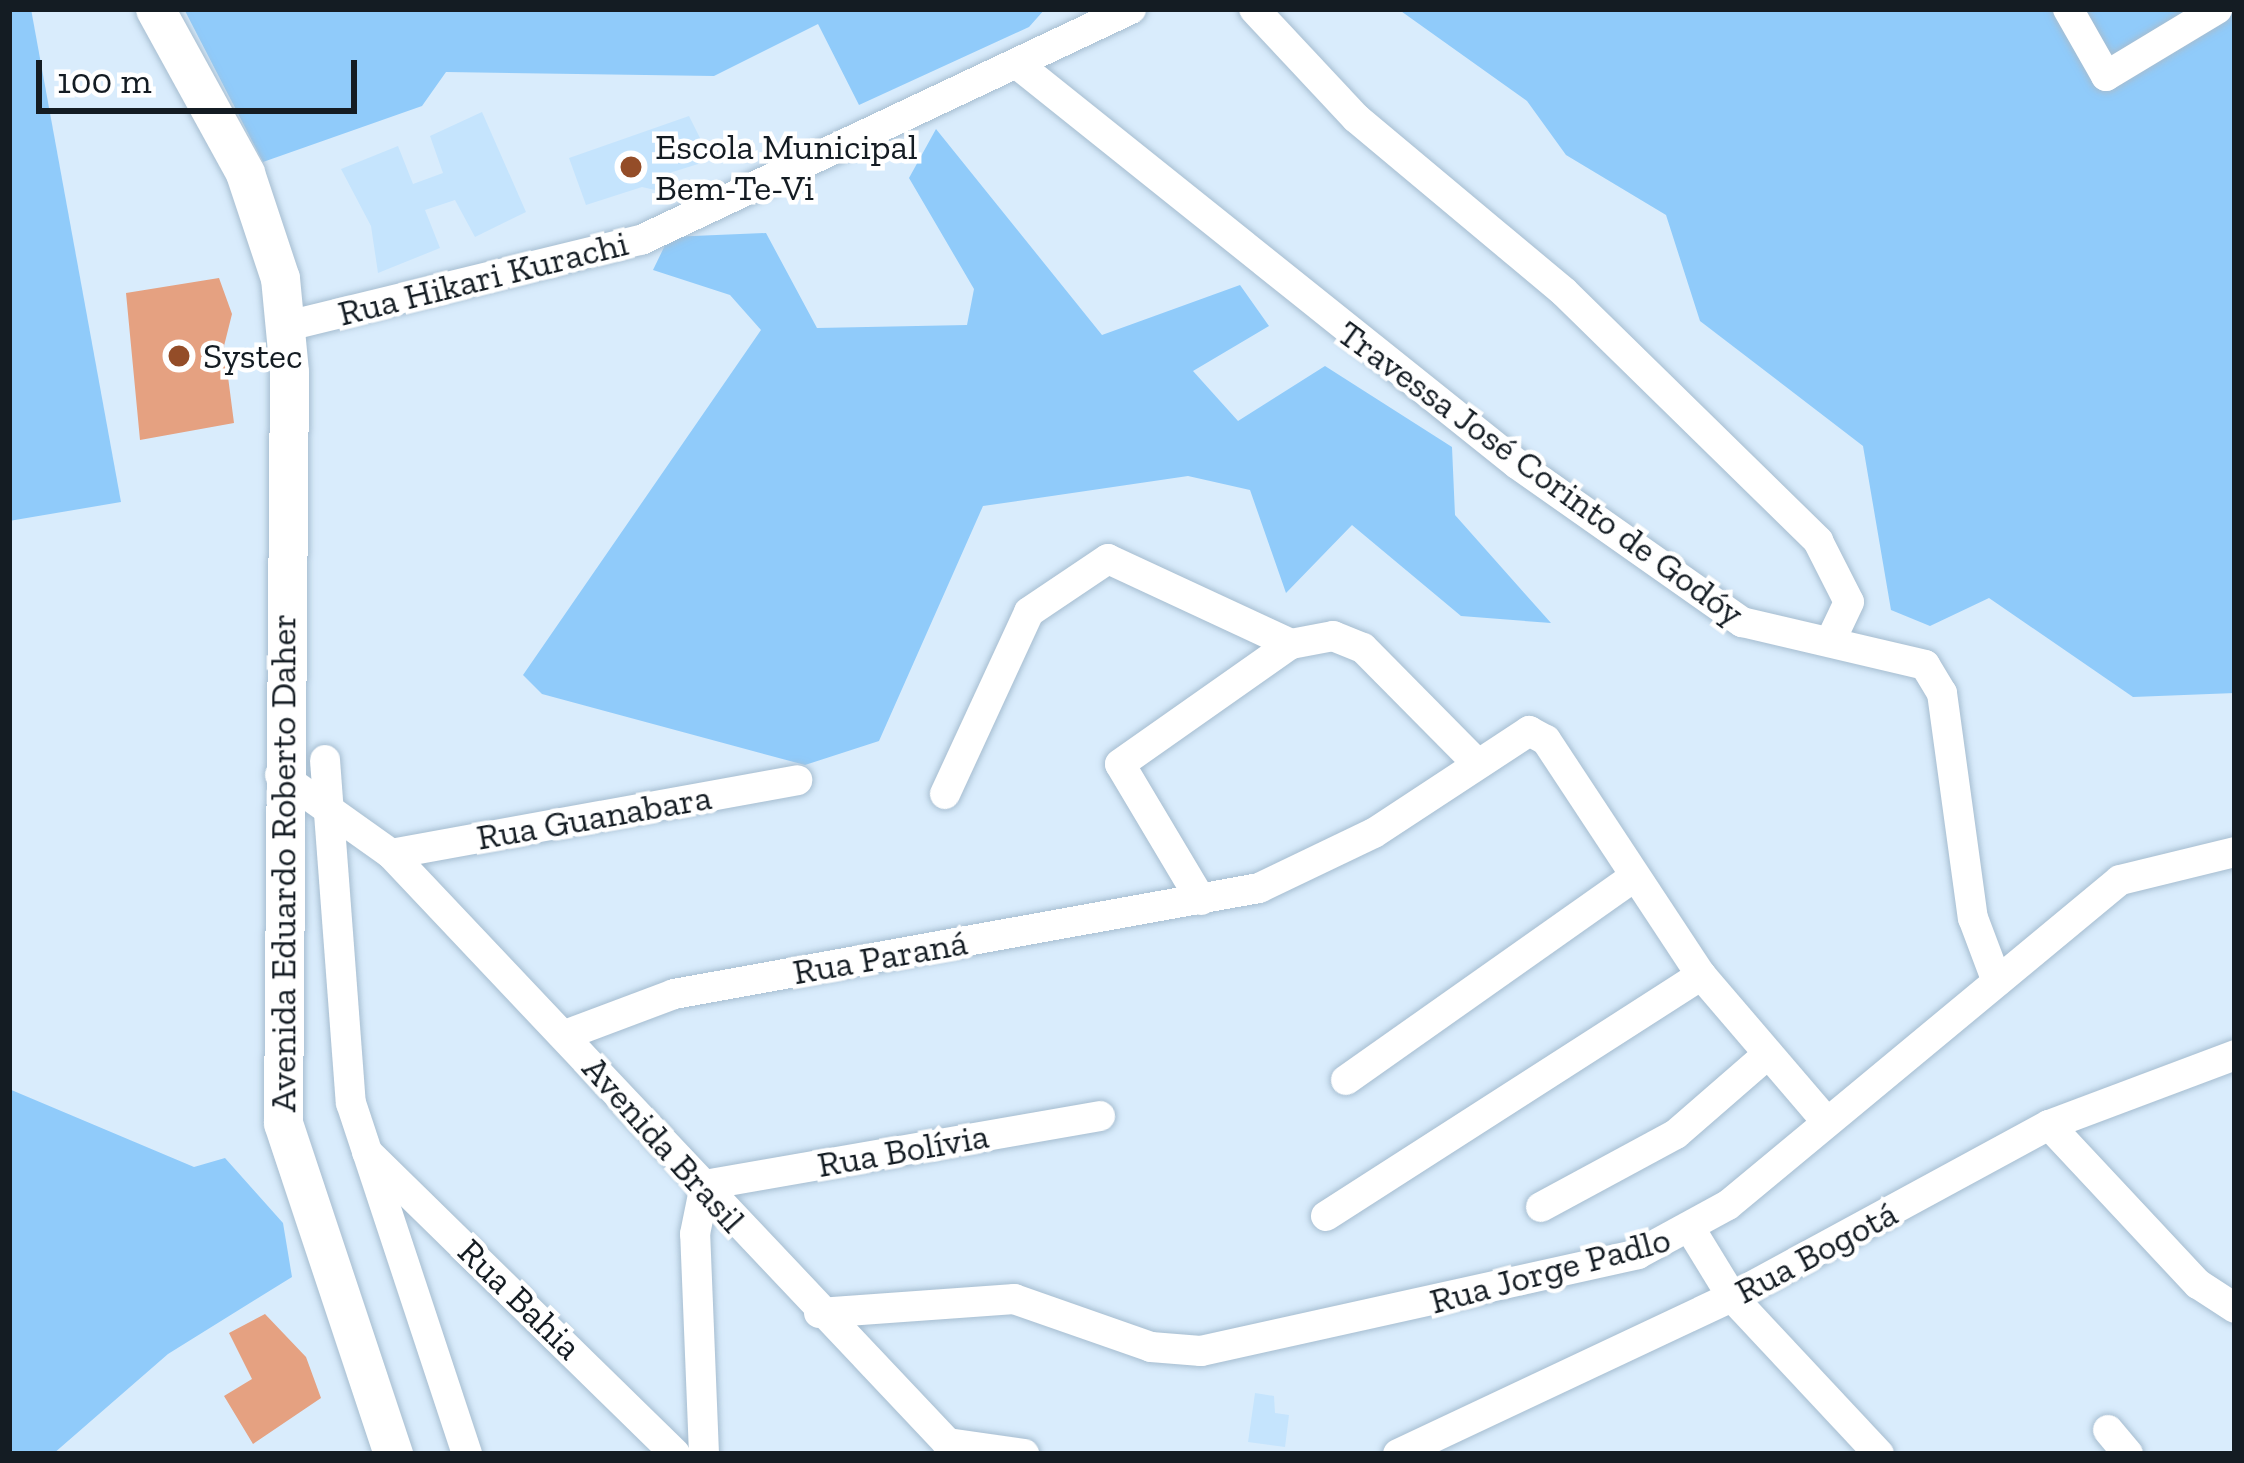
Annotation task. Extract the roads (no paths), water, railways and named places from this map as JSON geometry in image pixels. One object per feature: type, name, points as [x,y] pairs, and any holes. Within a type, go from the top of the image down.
[{"type":"main road","name":"Avenida Eduardo Roberto Daher","points":[[155,9],[245,173],[287,326],[280,775],[283,1123],[393,1454]]},
{"type":"street","name":"Rua Hikari Kurachi","points":[[287,326],[641,240],[1021,67],[1131,9]]},
{"type":"street","points":[[1254,9],[1356,118],[1564,292],[1818,541],[1849,602],[1830,643]]},
{"type":"street","points":[[2068,9],[2106,76],[2217,9]]},
{"type":"street","name":"Travessa José Corinto de Godóy","points":[[1021,67],[1327,317],[1742,622],[1830,643],[1937,677],[1973,918],[1996,982]]},
{"type":"street","points":[[945,794],[1029,612],[1108,559],[1291,644]]},
{"type":"street","points":[[1201,900],[1120,764],[1291,644],[1333,636],[1363,647],[1475,761]]},
{"type":"street","name":"Avenida Brasil","points":[[283,725],[325,760],[380,844],[565,1035],[819,1313],[953,1449]]},
{"type":"street","name":"Rua Paraná","points":[[565,1035],[674,994],[1201,900],[1318,862],[1475,761],[1537,732],[1631,879]]},
{"type":"street","points":[[325,760],[331,813],[334,976],[362,1147],[467,1454]]},
{"type":"street","name":"Avenida Brasil","points":[[280,775],[380,844]]},
{"type":"street","name":"Rua Guanabara","points":[[380,844],[796,780]]},
{"type":"street","name":"Rua Jorge Padlo","points":[[819,1313],[1014,1299],[1151,1347],[1202,1351],[1568,1273],[1691,1230],[2120,880],[2235,851]]},
{"type":"street","points":[[1346,1080],[1631,879],[1701,975],[1826,1121]]},
{"type":"street","points":[[1326,1216],[1701,975]]},
{"type":"street","points":[[1541,1207],[1676,1134],[1768,1054]]},
{"type":"street","name":"Rua Bogotá","points":[[1398,1454],[1732,1297],[2049,1125],[2235,1055]]},
{"type":"street","name":"Rua Bolívia","points":[[705,1185],[1100,1116]]},
{"type":"street","points":[[2049,1125],[2198,1284],[2235,1308]]},
{"type":"street","name":"Rua Bahia","points":[[362,1147],[675,1454]]},
{"type":"street","points":[[704,1454],[695,1234],[705,1185]]},
{"type":"street","points":[[1691,1230],[1732,1297],[1880,1454]]},
{"type":"street","points":[[953,1449],[1024,1454]]},
{"type":"place","name":"Escola Municipal Bem-Te-Vi","points":[[631,167]]},
{"type":"place","name":"Systec","points":[[179,356]]}]
